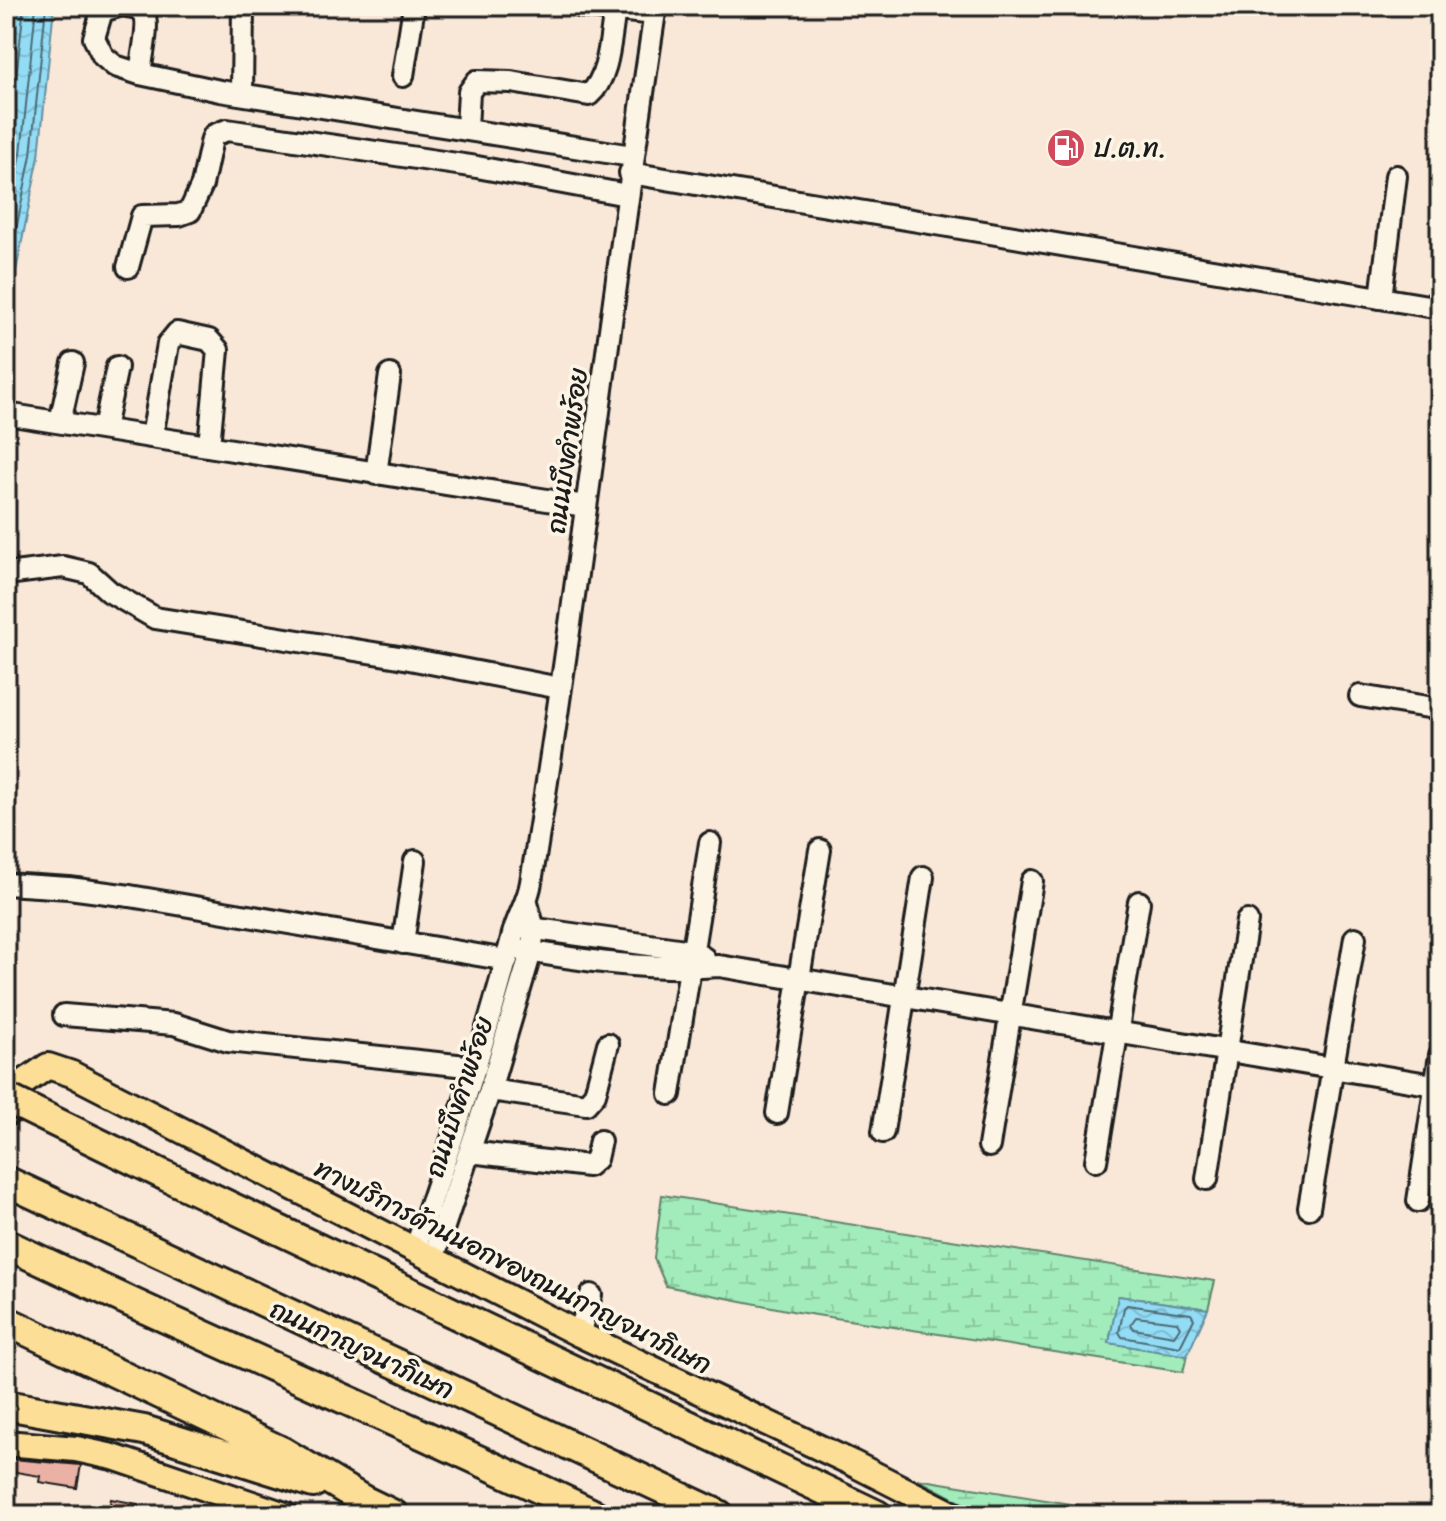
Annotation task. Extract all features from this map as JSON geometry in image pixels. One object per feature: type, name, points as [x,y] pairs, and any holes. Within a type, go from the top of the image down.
[{"type":"highway","points":[[10,1103],[877,1515]]},
{"type":"highway","name":"ถนนกาญจนาภิเษก","points":[[6,1181],[719,1515]]},
{"type":"highway","name":"ถนนกาญจนาภิเษก","points":[[6,1244],[135,1306],[446,1443],[595,1515]]},
{"type":"highway","points":[[6,1321],[283,1452],[394,1515]]},
{"type":"highway","points":[[6,1405],[104,1421],[172,1437],[363,1500]]},
{"type":"main road","name":"ทางบริการด้านนอกของถนนกาญจนาภิเษก","points":[[10,1103],[23,1083],[48,1066],[72,1074],[579,1334],[852,1463],[954,1515]]},
{"type":"main road","points":[[6,1443],[76,1449],[113,1457],[285,1515]]},
{"type":"street","points":[[119,6],[102,11],[94,38],[103,56],[115,66],[140,74],[242,94],[467,128],[631,164],[1440,308]]},
{"type":"street","points":[[126,6],[137,7],[146,21],[140,74]]},
{"type":"street","points":[[242,94],[243,6]]},
{"type":"street","points":[[403,76],[414,6]]},
{"type":"street","points":[[580,6],[655,10]]},
{"type":"street","points":[[467,128],[469,92],[477,81],[511,82],[589,95],[593,92],[604,70],[615,10]]},
{"type":"street","name":"ถนนบึงคำพร้อย","points":[[424,1255],[470,1152],[531,952],[525,927],[527,903],[614,316],[631,164],[655,10]]},
{"type":"street","points":[[128,267],[142,216],[179,215],[190,211],[202,185],[212,139],[214,135],[227,130],[477,167],[627,195]]},
{"type":"street","points":[[1381,298],[1396,176]]},
{"type":"street","points":[[152,437],[168,344],[177,333],[209,340],[218,350],[209,446]]},
{"type":"street","points":[[60,422],[73,363]]},
{"type":"street","points":[[104,429],[117,367]]},
{"type":"street","points":[[376,474],[390,375]]},
{"type":"street","points":[[6,414],[585,506]]},
{"type":"street","points":[[6,574],[63,567],[89,573],[110,592],[155,618],[399,657],[560,688]]},
{"type":"street","points":[[1360,696],[1440,709]]},
{"type":"street","points":[[670,1094],[710,843]]},
{"type":"street","points":[[777,1113],[820,850]]},
{"type":"street","points":[[403,943],[415,861]]},
{"type":"street","points":[[883,1132],[923,877]]},
{"type":"street","points":[[989,1146],[1032,881]]},
{"type":"street","points":[[6,884],[130,896],[403,943],[508,954],[531,952],[601,962],[690,960]]},
{"type":"street","points":[[1096,1161],[1139,902]]},
{"type":"street","points":[[1207,1179],[1247,921]]},
{"type":"street","points":[[525,927],[603,939],[798,981],[1439,1086]]},
{"type":"street","name":"ถนนบึงคำพร้อย","points":[[424,1255],[508,954],[525,927]]},
{"type":"street","points":[[1309,1208],[1355,938]]},
{"type":"street","points":[[601,962],[603,939]]},
{"type":"street","points":[[64,1015],[174,1024],[228,1041],[476,1067]]},
{"type":"street","points":[[490,1090],[586,1104],[595,1094],[608,1044]]},
{"type":"street","points":[[1418,1201],[1439,1086],[1440,1055]]},
{"type":"street","points":[[470,1152],[586,1166],[596,1159],[600,1141]]},
{"type":"street","points":[[579,1334],[591,1295]]},
{"type":"green space","points":[[662,1195],[1215,1281],[1208,1309],[1119,1296],[1109,1343],[1187,1356],[1183,1372],[797,1312],[666,1286],[654,1258]]},
{"type":"green space","points":[[917,1479],[1138,1515],[985,1515]]},
{"type":"water","points":[[6,6],[54,6],[39,156],[6,321]]},
{"type":"water","points":[[1118,1296],[1208,1309],[1187,1356],[1109,1343]]},
{"type":"building","points":[[12,1459],[81,1465],[77,1488],[39,1482],[40,1476],[10,1471]]},
{"type":"building","points":[[111,1499],[138,1504],[136,1515],[108,1515]]},
{"type":"place","name":"ป.ต.ท.","points":[[1066,148]]}]
